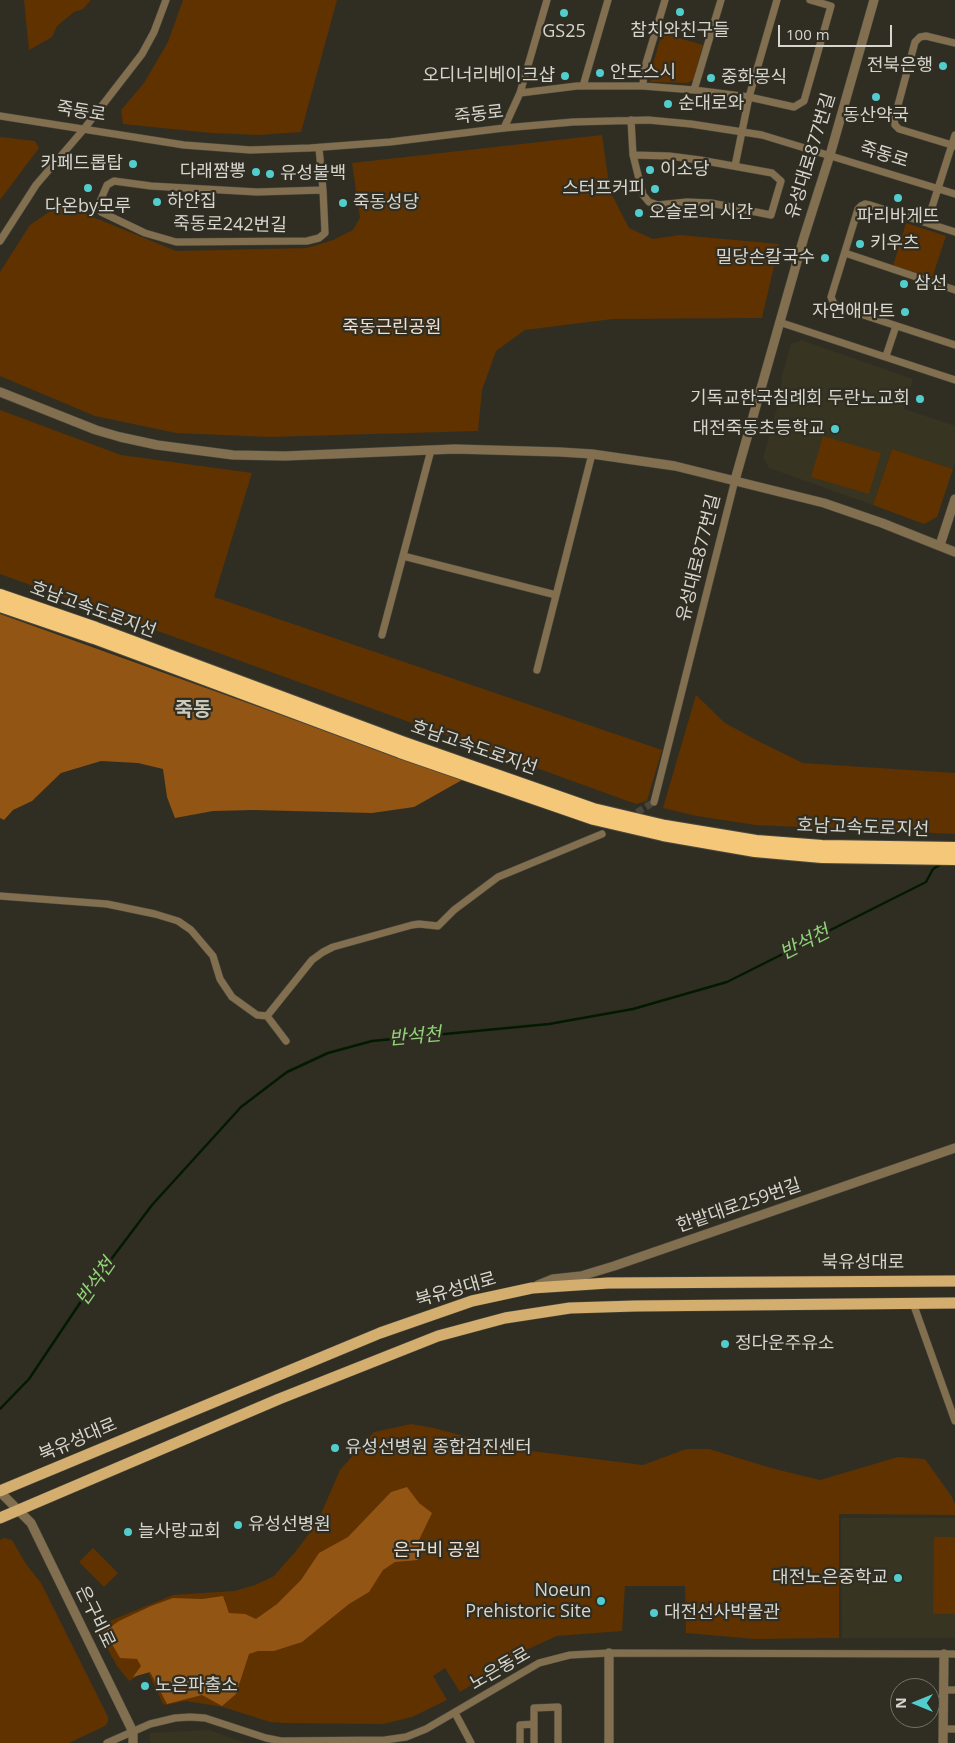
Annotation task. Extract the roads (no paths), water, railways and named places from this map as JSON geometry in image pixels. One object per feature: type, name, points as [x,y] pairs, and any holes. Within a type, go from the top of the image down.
[{"type":"highway","name":"호남고속도로지선","points":[[0,595],[96,628],[402,742],[593,809],[665,826],[756,841],[919,853],[955,859]]},
{"type":"highway","name":"호남고속도로지선","points":[[0,606],[94,638],[400,752],[594,819],[663,835],[755,851],[822,857],[919,853],[955,848]]},
{"type":"main road","name":"북유성대로","points":[[0,1492],[380,1333],[472,1301],[532,1288],[608,1282],[955,1281]]},
{"type":"main road","points":[[0,1518],[279,1399],[403,1349],[438,1336],[504,1318],[570,1308],[955,1304]]},
{"type":"street","points":[[0,241],[36,185],[84,129],[142,54],[154,32],[166,0]]},
{"type":"street","points":[[504,128],[520,93],[547,0]]},
{"type":"street","points":[[583,86],[608,0]]},
{"type":"street","points":[[644,86],[644,70],[665,0]]},
{"type":"street","points":[[694,90],[721,0]]},
{"type":"street","points":[[735,166],[749,97],[777,0]]},
{"type":"street","points":[[520,93],[583,86],[644,86],[749,97],[794,107],[804,101],[831,6],[810,0]]},
{"type":"street","name":"유성대로877번길","points":[[654,802],[735,480],[779,322],[830,155],[874,0]]},
{"type":"street","points":[[954,146],[899,129],[895,125],[894,120],[915,42],[926,36],[955,43]]},
{"type":"street","name":"죽동로","points":[[0,116],[184,145],[250,150],[319,148],[390,142],[504,128],[573,122],[631,120],[691,124],[762,135],[955,194]]},
{"type":"street","points":[[631,120],[633,156],[643,195],[649,202],[658,205],[687,202],[711,203],[771,216],[781,181],[772,173],[669,156],[633,156]]},
{"type":"street","points":[[927,223],[954,146],[955,135]]},
{"type":"street","name":"죽동로242번길","points":[[319,148],[323,190],[325,233],[319,238],[307,241],[176,242],[145,233],[101,212],[98,204],[108,185],[114,181],[151,186],[257,192],[323,190]]},
{"type":"street","points":[[955,232],[865,204],[858,209],[831,297],[834,304],[839,307],[955,345]]},
{"type":"street","points":[[845,253],[955,290]]},
{"type":"street","points":[[779,322],[955,380]]},
{"type":"street","points":[[886,356],[896,326]]},
{"type":"street","points":[[0,392],[96,430],[157,445],[233,454],[285,456],[431,450],[560,452],[592,454],[674,466],[735,480],[860,514],[955,552]]},
{"type":"street","points":[[382,635],[431,450]]},
{"type":"street","points":[[537,670],[592,454]]},
{"type":"street","points":[[940,545],[955,499]]},
{"type":"street","points":[[403,556],[556,595]]},
{"type":"street","points":[[267,1016],[312,960],[323,952],[333,947],[412,925],[438,926],[473,894],[498,877],[602,834]]},
{"type":"street","points":[[0,896],[107,904],[178,921],[191,930],[208,950],[218,968],[220,979],[232,997],[257,1015],[267,1016],[286,1041]]},
{"type":"street","name":"한밭대로259번길","points":[[532,1288],[554,1279],[592,1273],[955,1148]]},
{"type":"street","points":[[913,1303],[955,1421]]},
{"type":"street","name":"은구비로","points":[[0,1492],[31,1523],[133,1732]]},
{"type":"street","points":[[609,1653],[609,1743]]},
{"type":"street","name":"노은동로","points":[[107,1743],[150,1724],[190,1716],[205,1718],[281,1741],[337,1742],[406,1737],[426,1729],[540,1663],[570,1655],[609,1653],[955,1654]]},
{"type":"street","points":[[943,1743],[944,1654]]},
{"type":"street","points":[[943,1690],[955,1690]]},
{"type":"street","points":[[534,1743],[534,1708],[558,1707],[558,1743]]},
{"type":"street","points":[[455,1712],[471,1743]]},
{"type":"street","points":[[520,1743],[520,1725],[534,1724]]},
{"type":"street","points":[[943,1729],[955,1729]]},
{"type":"street","points":[[132,1743],[133,1732]]},
{"type":"waterway","name":"반석천","points":[[0,1409],[29,1379],[94,1282],[152,1205],[241,1107],[287,1072],[328,1053],[372,1041],[549,1024],[633,1009],[727,982],[926,882],[933,869],[943,863]]},
{"type":"tunnel","points":[[628,818],[654,802]]},
{"type":"place","name":"참치와친구들","points":[[680,12]]},
{"type":"place","name":"GS25","points":[[564,13]]},
{"type":"place","name":"전북은행","points":[[943,66]]},
{"type":"place","name":"안도스시","points":[[600,73]]},
{"type":"place","name":"오디너리베이크샵","points":[[565,76]]},
{"type":"place","name":"중화몽식","points":[[711,78]]},
{"type":"place","name":"동산약국","points":[[876,97]]},
{"type":"place","name":"순대로와","points":[[668,104]]},
{"type":"place","name":"카페드롭탑","points":[[133,164]]},
{"type":"place","name":"이소당","points":[[650,170]]},
{"type":"place","name":"다래짬뽕","points":[[256,172]]},
{"type":"place","name":"유성불백","points":[[270,174]]},
{"type":"place","name":"다온by모루","points":[[88,188]]},
{"type":"place","name":"스터프커피","points":[[655,189]]},
{"type":"place","name":"파리바게뜨","points":[[898,198]]},
{"type":"place","name":"하얀집","points":[[157,202]]},
{"type":"place","name":"죽동성당","points":[[343,203]]},
{"type":"place","name":"오슬로의 시간","points":[[639,213]]},
{"type":"place","name":"키우츠","points":[[860,244]]},
{"type":"place","name":"밀당손칼국수","points":[[825,258]]},
{"type":"place","name":"삼선","points":[[904,284]]},
{"type":"place","name":"자연애마트","points":[[905,312]]},
{"type":"place","name":"기독교한국침례회 두란노교회","points":[[920,399]]},
{"type":"place","name":"대전죽동초등학교","points":[[835,429]]},
{"type":"place","name":"정다운주유소","points":[[725,1344]]},
{"type":"place","name":"유성선병원 종합검진센터","points":[[335,1448]]},
{"type":"place","name":"유성선병원","points":[[238,1525]]},
{"type":"place","name":"늘사랑교회","points":[[128,1532]]},
{"type":"place","name":"대전노은중학교","points":[[898,1578]]},
{"type":"place","name":"Noeun Prehistoric Site","points":[[601,1601]]},
{"type":"place","name":"대전선사박물관","points":[[654,1613]]},
{"type":"place","name":"노은파출소","points":[[145,1686]]},
{"type":"district","name":"죽동","points":[[193,710]]},
{"type":"park label","name":"죽동근린공원","points":[[392,328]]},
{"type":"park label","name":"은구비 공원","points":[[437,1551]]}]
